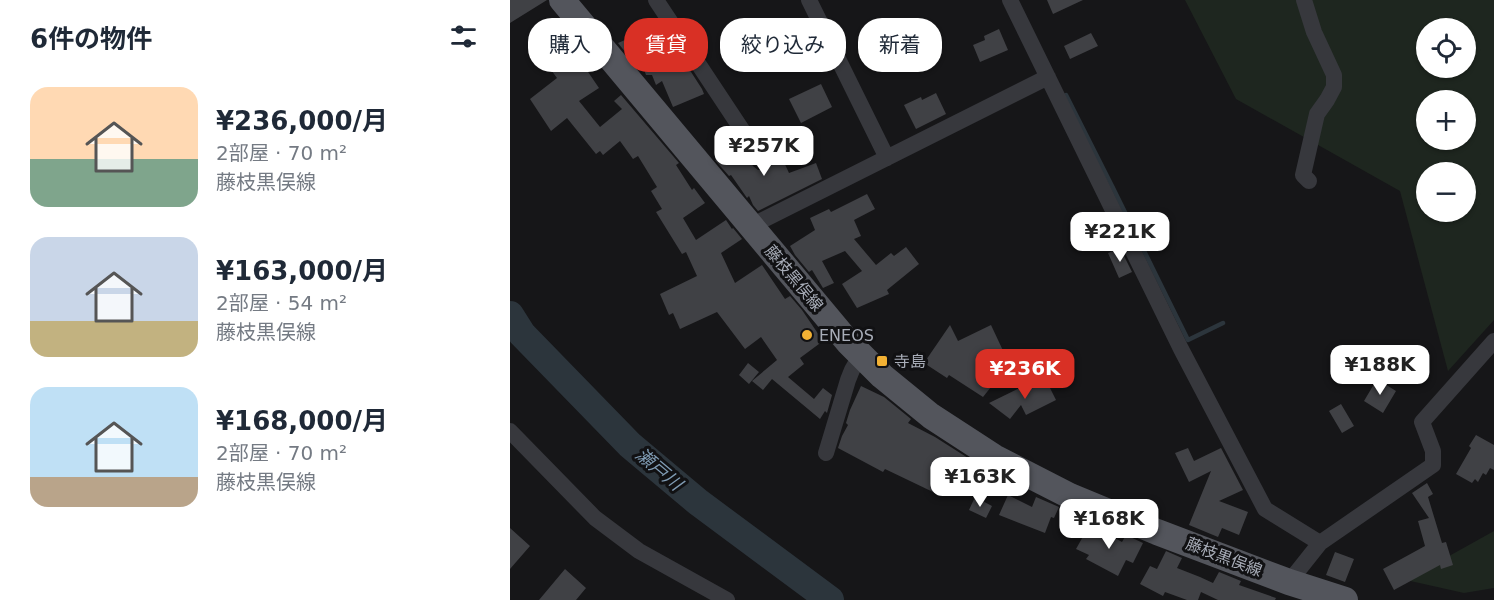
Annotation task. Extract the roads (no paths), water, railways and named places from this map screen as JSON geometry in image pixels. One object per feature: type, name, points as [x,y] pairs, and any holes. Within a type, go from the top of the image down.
[{"type":"main road","name":"藤枝黒俣線","points":[[562,0],[860,356],[932,416],[994,457],[1070,496],[1289,582],[1345,600]]},
{"type":"street","points":[[656,0],[762,160]]},
{"type":"street","points":[[809,0],[887,158]]},
{"type":"street","points":[[1010,0],[1181,349],[1265,509],[1320,543]]},
{"type":"street","points":[[1304,0],[1314,32],[1334,75],[1334,87],[1317,114],[1303,175],[1309,181]]},
{"type":"street","points":[[751,226],[1048,77]]},
{"type":"street","points":[[1289,582],[1320,543],[1432,465],[1433,451],[1422,422],[1494,341]]},
{"type":"street","points":[[826,453],[848,380],[860,356]]},
{"type":"street","points":[[510,431],[595,518],[639,551],[727,600]]},
{"type":"waterway","points":[[1066,95],[1188,340],[1223,323]]},
{"type":"waterway","name":"瀬戸川","points":[[510,315],[522,334],[630,445],[698,502],[830,600]]},
{"type":"place","name":"ENEOS","points":[[807,335]]},
{"type":"place","name":"寺島","points":[[882,361]]}]
